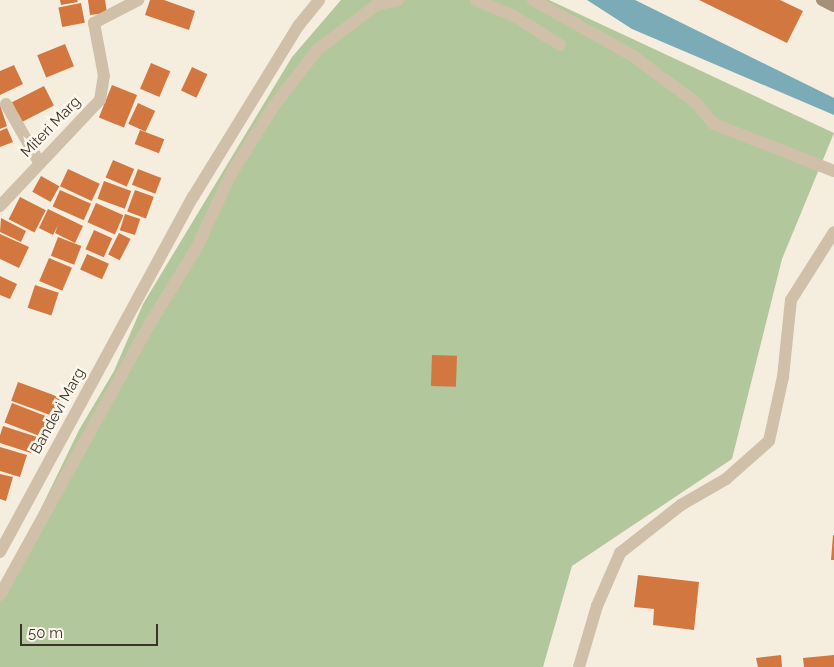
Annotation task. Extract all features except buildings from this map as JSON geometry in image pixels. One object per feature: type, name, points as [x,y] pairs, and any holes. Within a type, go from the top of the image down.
[{"type":"main road","points":[[822,0],[834,6]]},
{"type":"street","name":"Miteri Marg","points":[[0,206],[39,162],[100,100],[104,76],[94,23],[138,0]]},
{"type":"street","name":"Bandevi Marg","points":[[0,552],[192,197],[299,25],[319,0]]},
{"type":"street","points":[[0,595],[149,325],[196,249],[232,174],[273,108],[317,50],[376,5],[398,0]]},
{"type":"street","points":[[476,0],[514,16],[560,45]]},
{"type":"street","points":[[534,0],[633,56],[695,102],[714,124],[834,171]]},
{"type":"street","points":[[6,104],[39,162]]},
{"type":"street","points":[[579,667],[597,606],[620,552],[681,505],[726,479],[769,441],[783,377],[791,300],[834,232]]},
{"type":"green space","points":[[341,0],[549,0],[834,133],[782,259],[732,459],[572,566],[543,667],[0,667],[0,593],[79,430],[114,371],[143,304],[292,57]]},
{"type":"water","points":[[587,0],[635,0],[834,98],[834,115],[632,29]]}]
